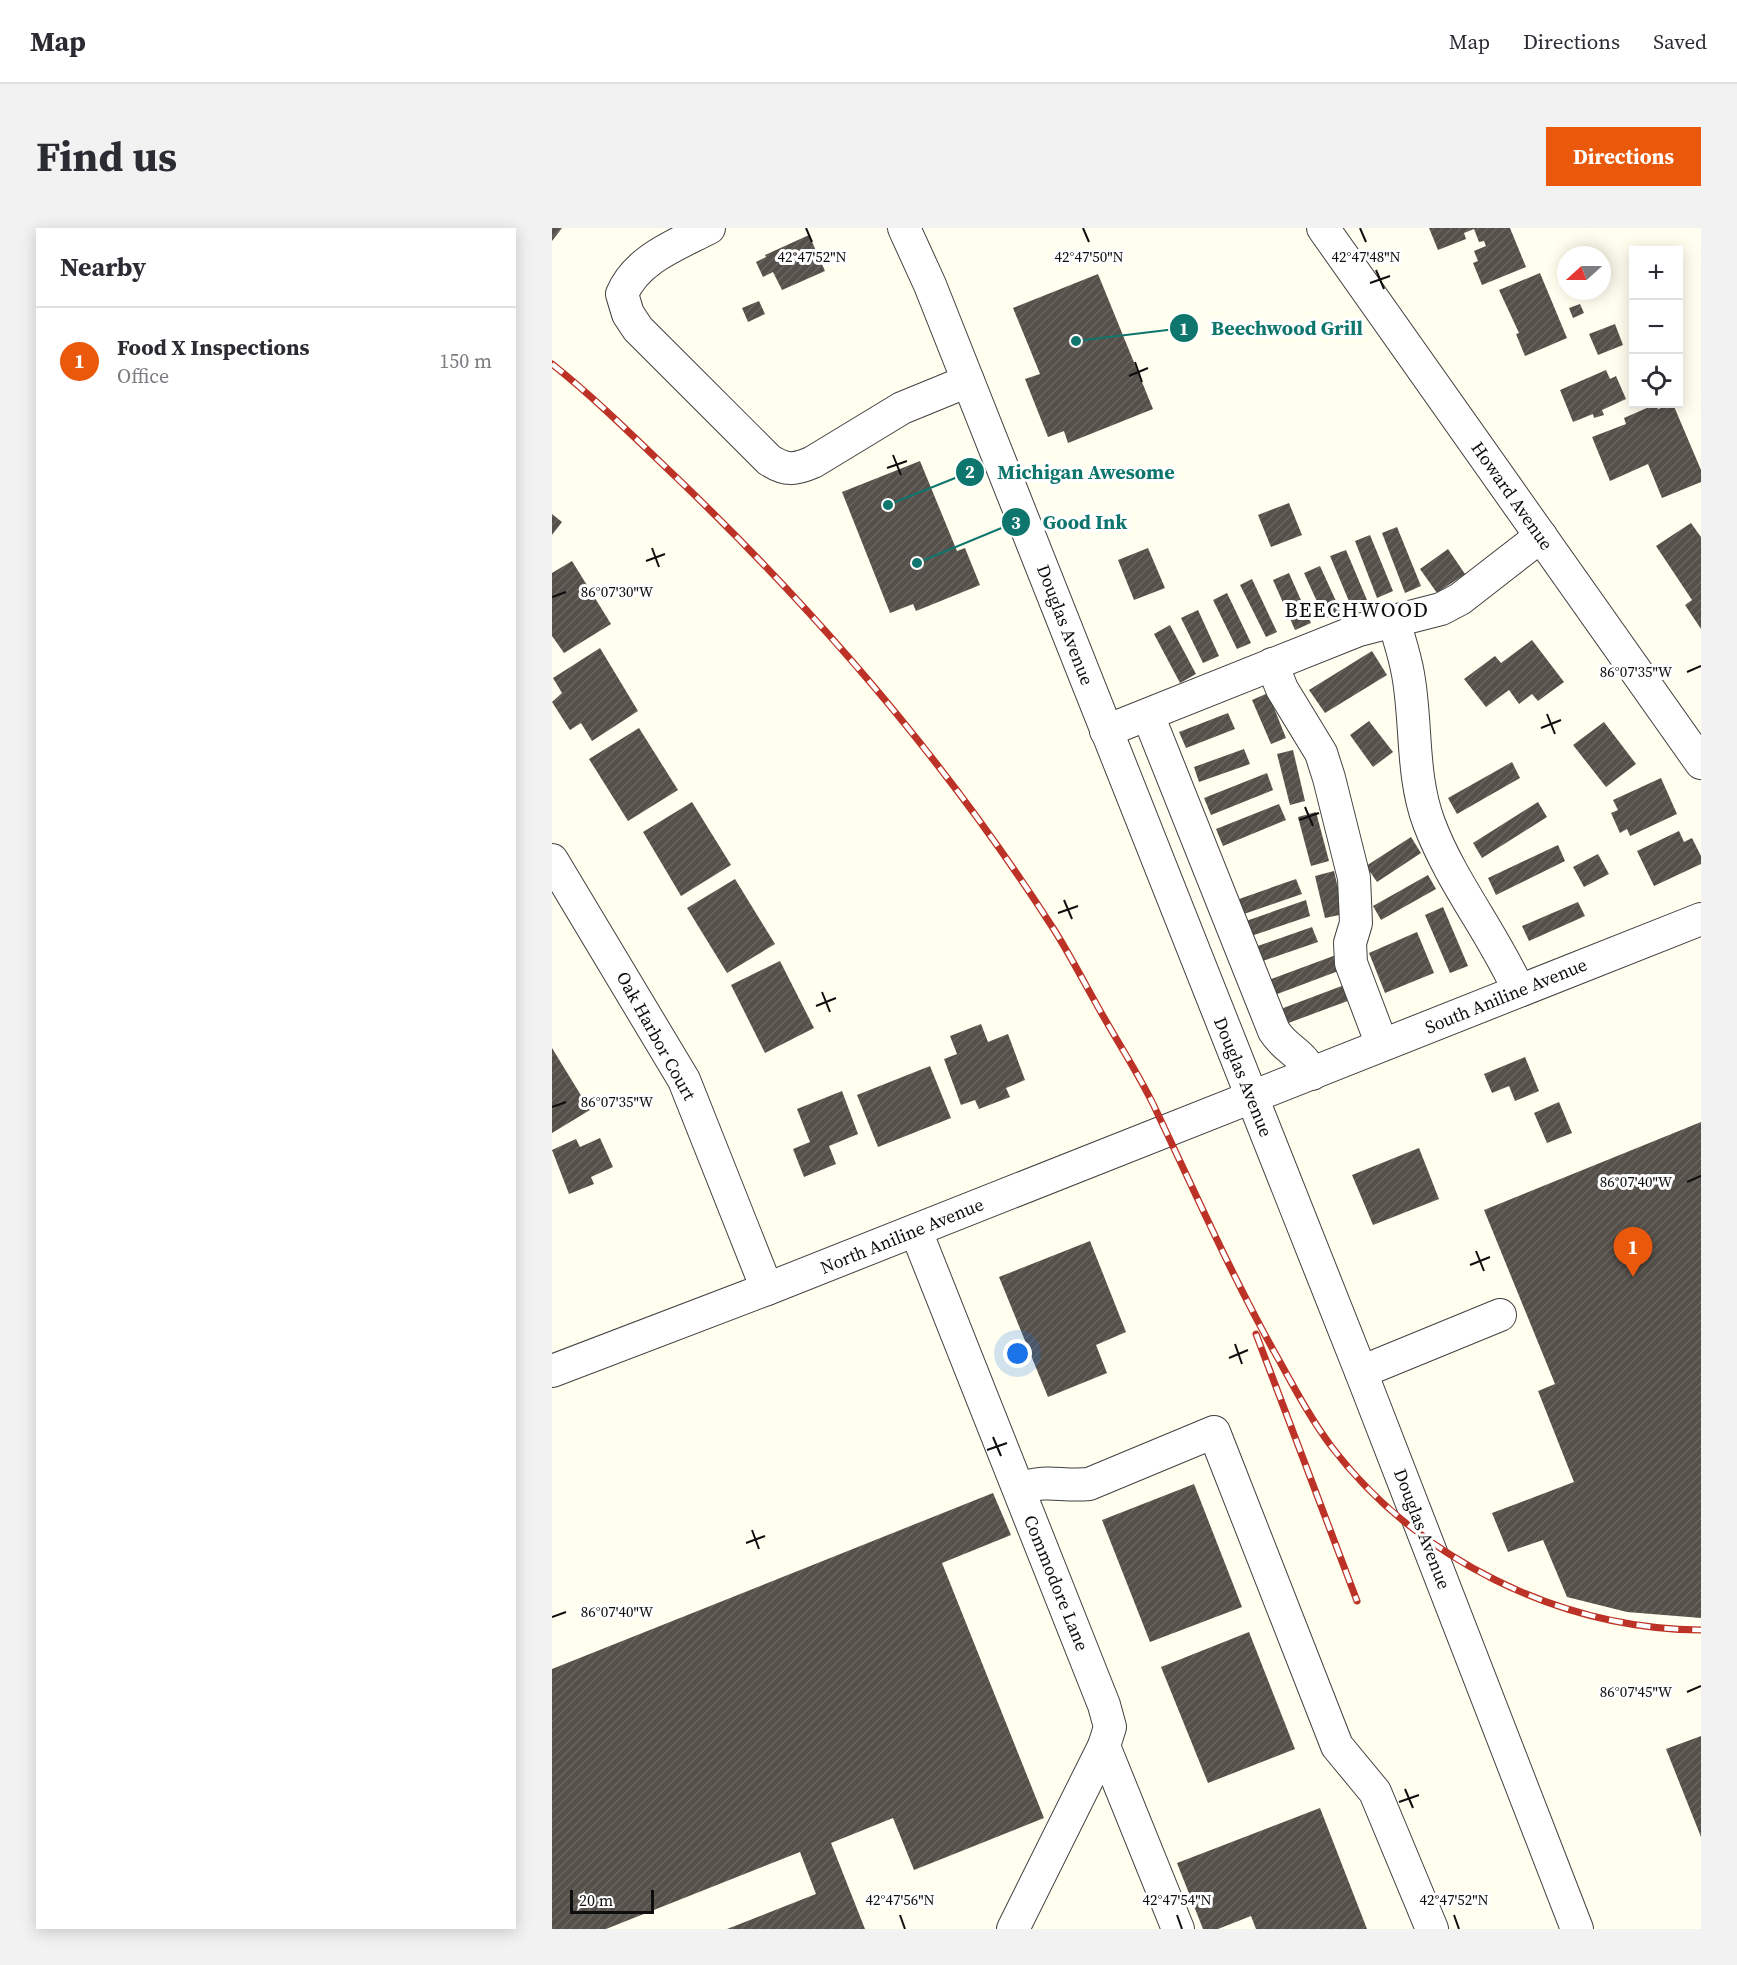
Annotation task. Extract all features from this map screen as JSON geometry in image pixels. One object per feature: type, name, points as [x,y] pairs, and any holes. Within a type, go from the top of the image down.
[{"type":"street","points":[[709,228],[663,238],[628,279],[622,294],[627,314],[639,329],[761,452],[783,469],[806,465],[902,408],[968,381]]},
{"type":"street","name":"Douglas Avenue","points":[[904,228],[968,381],[1361,1372],[1570,1927]]},
{"type":"street","name":"Howard Avenue","points":[[1323,228],[1701,763]]},
{"type":"street","points":[[1106,731],[1359,630],[1431,613],[1460,599],[1541,536]]},
{"type":"street","points":[[1394,621],[1408,674],[1418,782],[1428,821],[1443,857],[1503,956],[1518,991]]},
{"type":"street","points":[[1272,664],[1282,689],[1321,753],[1329,778],[1354,878],[1356,923],[1350,943],[1351,963],[1382,1045]]},
{"type":"street","points":[[1149,715],[1274,1031],[1286,1047],[1301,1056],[1301,1078]]},
{"type":"street","name":"Oak Harbor Court","points":[[552,860],[684,1080],[767,1289]]},
{"type":"street","name":"South Aniline Avenue","points":[[1251,1098],[1701,919]]},
{"type":"street","name":"North Aniline Avenue","points":[[552,1371],[916,1231],[1251,1098]]},
{"type":"street","name":"Commodore Lane","points":[[916,1231],[1104,1705],[1110,1727],[1104,1746],[1013,1929]]},
{"type":"street","points":[[1361,1372],[1500,1315]]},
{"type":"street","points":[[1018,1490],[1048,1481],[1068,1486],[1089,1484],[1214,1432],[1337,1746],[1375,1792],[1432,1929]]},
{"type":"street","points":[[1104,1746],[1178,1929]]},
{"type":"building","points":[[552,228],[562,228],[552,241]]},
{"type":"building","points":[[1429,228],[1510,228],[1526,267],[1482,285],[1473,263],[1478,261],[1474,251],[1486,246],[1484,241],[1479,242],[1474,229],[1464,233],[1466,239],[1438,250]]},
{"type":"building","points":[[809,235],[825,271],[782,290],[773,272],[763,277],[756,262],[766,257],[765,255]]},
{"type":"building","points":[[1540,273],[1567,338],[1525,356],[1516,334],[1519,333],[1499,290]]},
{"type":"building","points":[[1098,274],[1153,409],[1068,443],[1064,431],[1048,437],[1025,379],[1040,374],[1013,308]]},
{"type":"building","points":[[759,301],[765,314],[748,322],[742,308]]},
{"type":"building","points":[[1580,304],[1584,313],[1573,318],[1569,308]]},
{"type":"building","points":[[1615,324],[1623,345],[1598,355],[1589,334]]},
{"type":"building","points":[[1606,370],[1610,379],[1616,376],[1626,399],[1602,410],[1604,415],[1594,418],[1593,414],[1573,422],[1560,390]]},
{"type":"building","points":[[1647,408],[1675,408],[1701,470],[1701,482],[1662,498],[1648,464],[1610,481],[1592,437],[1626,424],[1624,418]]},
{"type":"building","points":[[920,461],[957,551],[965,548],[980,585],[916,611],[913,604],[890,613],[842,492]]},
{"type":"building","points":[[1289,503],[1302,535],[1271,547],[1258,515]]},
{"type":"building","points":[[552,514],[562,522],[552,535]]},
{"type":"building","points":[[1691,523],[1701,537],[1701,629],[1685,605],[1692,600],[1656,546]]},
{"type":"building","points":[[1397,527],[1421,586],[1405,593],[1382,533]]},
{"type":"building","points":[[1370,535],[1393,591],[1377,598],[1355,541]]},
{"type":"building","points":[[1148,548],[1165,588],[1134,600],[1118,560]]},
{"type":"building","points":[[1448,549],[1465,574],[1437,593],[1420,569]]},
{"type":"building","points":[[1346,550],[1367,600],[1351,606],[1330,556]]},
{"type":"building","points":[[572,561],[611,624],[564,653],[552,636],[552,573]]},
{"type":"building","points":[[1320,566],[1341,612],[1325,619],[1304,573]]},
{"type":"building","points":[[1289,573],[1311,623],[1295,630],[1273,580]]},
{"type":"building","points":[[1252,579],[1277,632],[1266,637],[1240,585]]},
{"type":"building","points":[[1227,593],[1251,643],[1237,649],[1213,600]]},
{"type":"building","points":[[1198,610],[1219,656],[1203,663],[1181,618]]},
{"type":"building","points":[[1170,625],[1196,674],[1180,683],[1154,634]]},
{"type":"building","points":[[1532,640],[1564,682],[1538,701],[1532,694],[1519,704],[1509,690],[1486,707],[1464,679],[1495,656],[1501,663]]},
{"type":"building","points":[[600,648],[638,711],[592,741],[581,723],[570,730],[552,702],[562,693],[553,678]]},
{"type":"building","points":[[1372,651],[1387,675],[1325,713],[1309,690]]},
{"type":"building","points":[[1268,693],[1286,738],[1271,744],[1252,700]]},
{"type":"building","points":[[1228,713],[1235,729],[1186,748],[1179,732]]},
{"type":"building","points":[[1369,721],[1393,752],[1373,767],[1350,735]]},
{"type":"building","points":[[1604,722],[1636,764],[1606,787],[1573,745]]},
{"type":"building","points":[[639,728],[678,790],[628,821],[589,759]]},
{"type":"building","points":[[1244,749],[1250,764],[1199,782],[1194,767]]},
{"type":"building","points":[[1293,750],[1305,801],[1290,805],[1277,754]]},
{"type":"building","points":[[1512,762],[1520,778],[1457,814],[1448,798]]},
{"type":"building","points":[[1267,773],[1273,790],[1211,815],[1204,798]]},
{"type":"building","points":[[1661,778],[1677,814],[1630,836],[1627,829],[1620,833],[1611,813],[1618,810],[1613,800]]},
{"type":"building","points":[[692,802],[731,865],[681,896],[643,832]]},
{"type":"building","points":[[1538,802],[1547,817],[1482,858],[1473,843]]},
{"type":"building","points":[[1279,804],[1286,820],[1223,846],[1216,829]]},
{"type":"building","points":[[1316,812],[1329,861],[1311,866],[1298,817]]},
{"type":"building","points":[[1679,831],[1684,842],[1692,838],[1701,856],[1701,864],[1654,886],[1637,851]]},
{"type":"building","points":[[1411,837],[1421,853],[1377,882],[1366,866]]},
{"type":"building","points":[[1558,845],[1565,861],[1496,895],[1488,878]]},
{"type":"building","points":[[1598,854],[1609,874],[1584,887],[1573,867]]},
{"type":"building","points":[[1334,871],[1344,914],[1325,918],[1315,876]]},
{"type":"building","points":[[1428,875],[1436,889],[1381,920],[1373,906]]},
{"type":"building","points":[[735,879],[775,944],[727,973],[687,908]]},
{"type":"building","points":[[1296,879],[1302,894],[1244,914],[1239,899]]},
{"type":"building","points":[[1306,900],[1310,916],[1251,936],[1246,921]]},
{"type":"building","points":[[1578,902],[1585,916],[1529,941],[1522,926]]},
{"type":"building","points":[[1443,907],[1468,966],[1450,973],[1425,915]]},
{"type":"building","points":[[1312,927],[1318,942],[1260,962],[1255,947]]},
{"type":"building","points":[[1417,932],[1434,973],[1385,993],[1369,953]]},
{"type":"building","points":[[1336,955],[1341,970],[1272,996],[1266,981]]},
{"type":"building","points":[[780,961],[814,1028],[765,1053],[731,985]]},
{"type":"building","points":[[1347,984],[1353,999],[1283,1025],[1278,1010]]},
{"type":"building","points":[[981,1024],[988,1042],[1008,1034],[1025,1080],[1006,1088],[1010,1097],[979,1109],[975,1100],[961,1105],[944,1059],[957,1054],[950,1036]]},
{"type":"building","points":[[552,1048],[590,1110],[552,1133]]},
{"type":"building","points":[[1525,1057],[1539,1091],[1515,1101],[1509,1086],[1492,1093],[1484,1074]]},
{"type":"building","points":[[930,1066],[951,1118],[878,1147],[857,1095]]},
{"type":"building","points":[[842,1091],[858,1134],[829,1146],[836,1164],[804,1177],[793,1149],[810,1142],[797,1109]]},
{"type":"building","points":[[1559,1102],[1572,1133],[1547,1143],[1534,1113]]},
{"type":"building","points":[[1701,1122],[1701,1618],[1627,1612],[1567,1597],[1543,1540],[1508,1552],[1492,1513],[1574,1482],[1538,1391],[1555,1384],[1484,1210]]},
{"type":"building","points":[[600,1138],[613,1167],[591,1177],[594,1184],[569,1194],[552,1150],[576,1139],[580,1147]]},
{"type":"building","points":[[1419,1148],[1439,1199],[1373,1225],[1352,1175]]},
{"type":"building","points":[[1090,1241],[1126,1332],[1096,1345],[1107,1373],[1048,1397],[999,1277]]},
{"type":"building","points":[[1194,1484],[1242,1607],[1150,1642],[1102,1520]]},
{"type":"building","points":[[993,1493],[1011,1535],[942,1563],[1044,1818],[914,1870],[893,1818],[831,1843],[865,1929],[727,1929],[816,1894],[800,1852],[606,1929],[552,1929],[552,1669]]},
{"type":"building","points":[[1249,1632],[1295,1749],[1208,1783],[1161,1667]]},
{"type":"building","points":[[1701,1736],[1701,1837],[1666,1749]]},
{"type":"building","points":[[1320,1808],[1367,1929],[1256,1929],[1251,1916],[1218,1929],[1203,1929],[1177,1863]]},
{"type":"railway","points":[[552,364],[600,405],[729,529],[780,582],[878,692],[969,807],[1053,928],[1137,1074],[1246,1299],[1304,1405],[1331,1446],[1366,1486],[1405,1522],[1449,1554],[1495,1580],[1545,1601],[1596,1617],[1648,1626],[1701,1630]]},
{"type":"railway","points":[[1256,1334],[1357,1601]]},
{"type":"place","name":"Beechwood Grill","points":[[1076,341]]},
{"type":"place","name":"Michigan Awesome","points":[[888,505]]},
{"type":"place","name":"Good Ink","points":[[917,563]]},
{"type":"place","name":"Food X Inspections","points":[[1633,1277]]},
{"type":"district","name":"BEECHWOOD","points":[[1357,610]]}]
